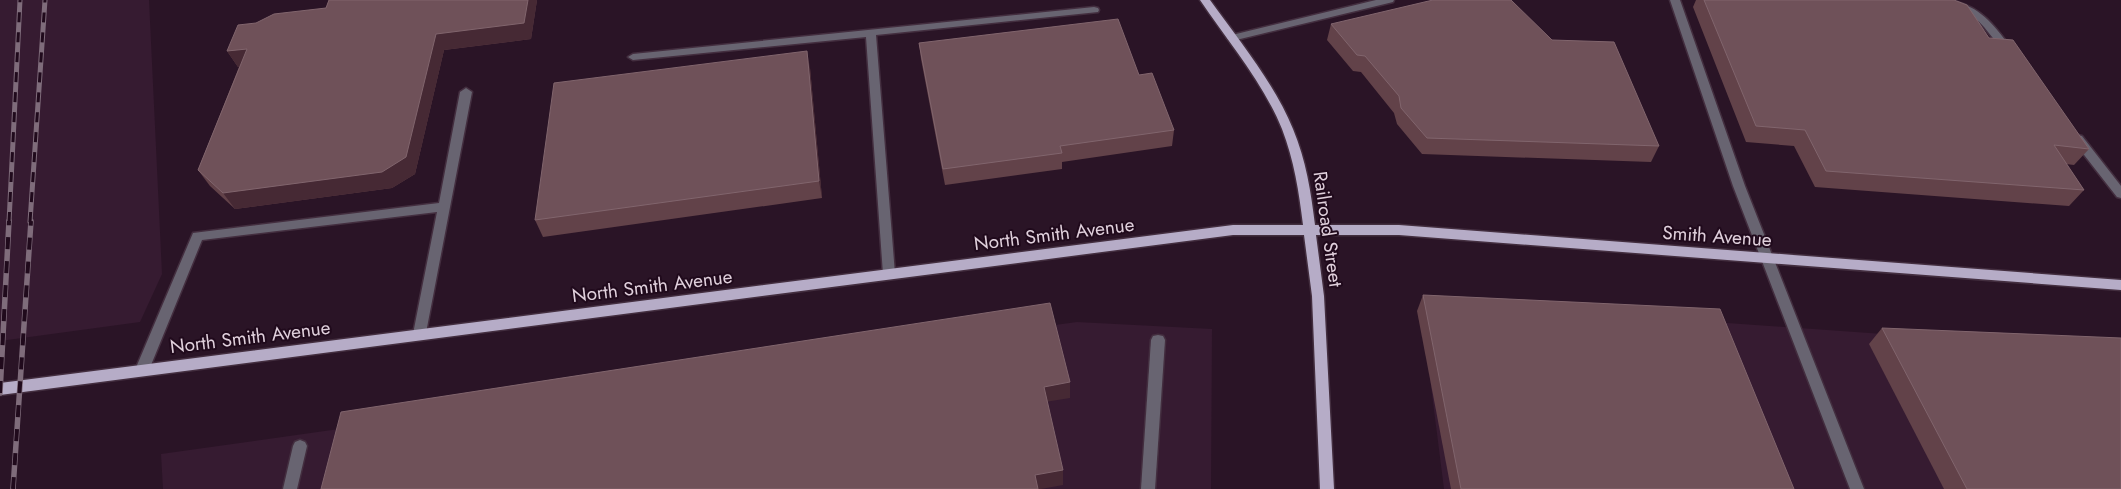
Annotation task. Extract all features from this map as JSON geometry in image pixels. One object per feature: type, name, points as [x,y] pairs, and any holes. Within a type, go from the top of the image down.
[{"type":"main road","name":"Railroad Street","points":[[1205,0],[1257,73],[1287,128],[1303,179],[1318,296],[1327,489]]},
{"type":"main road","name":"North Smith Avenue","points":[[0,390],[142,370],[1233,230],[1309,230]]},
{"type":"main road","name":"Smith Avenue","points":[[1309,230],[1399,230],[2121,286]]},
{"type":"lane","points":[[1232,38],[1389,0]]},
{"type":"lane","points":[[1674,0],[1738,186],[1857,489]]},
{"type":"lane","points":[[1945,3],[1962,6],[1983,19],[2013,57]]},
{"type":"lane","points":[[633,57],[1094,10]]},
{"type":"lane","points":[[871,33],[890,274]]},
{"type":"lane","points":[[420,334],[466,92]]},
{"type":"lane","points":[[2073,133],[2121,194]]},
{"type":"lane","points":[[142,370],[197,236],[444,207]]},
{"type":"lane","points":[[1148,489],[1158,340]]},
{"type":"lane","points":[[290,489],[300,446]]},
{"type":"shaded area","points":[[0,0],[149,0],[162,274],[140,322],[0,341]]},
{"type":"shaded area","points":[[1447,303],[2121,351],[2121,489],[1444,489],[1423,323]]},
{"type":"shaded area","points":[[1077,322],[1212,329],[1211,489],[163,489],[161,454],[785,362]]},
{"type":"building","points":[[329,0],[528,0],[524,23],[436,34],[406,157],[382,172],[223,193],[198,170],[247,49],[227,51],[238,25],[256,23],[274,14],[326,8]]},
{"type":"building","points":[[1433,0],[1511,0],[1552,40],[1614,42],[1659,146],[1427,138],[1401,108],[1399,96],[1365,56],[1357,55],[1331,24]]},
{"type":"building","points":[[1704,0],[1954,0],[1967,5],[1989,38],[2013,40],[2089,149],[2054,145],[2084,190],[1826,171],[1805,130],[1756,126]]},
{"type":"building","points":[[1118,19],[1139,75],[1152,73],[1174,130],[1060,146],[1062,153],[943,169],[919,43]]},
{"type":"building","points":[[807,51],[819,181],[535,220],[554,83]]},
{"type":"building","points":[[1423,295],[1720,309],[1794,489],[1461,489]]},
{"type":"building","points":[[1050,303],[1070,382],[1044,387],[1063,470],[1035,475],[1038,489],[321,489],[341,412]]},
{"type":"building","points":[[1882,328],[2121,338],[2121,489],[1967,489]]},
{"type":"railway","points":[[9,222],[20,0]]},
{"type":"railway","points":[[30,222],[45,0]]},
{"type":"railway","points":[[0,393],[9,221]]},
{"type":"railway","points":[[13,489],[31,221]]}]
